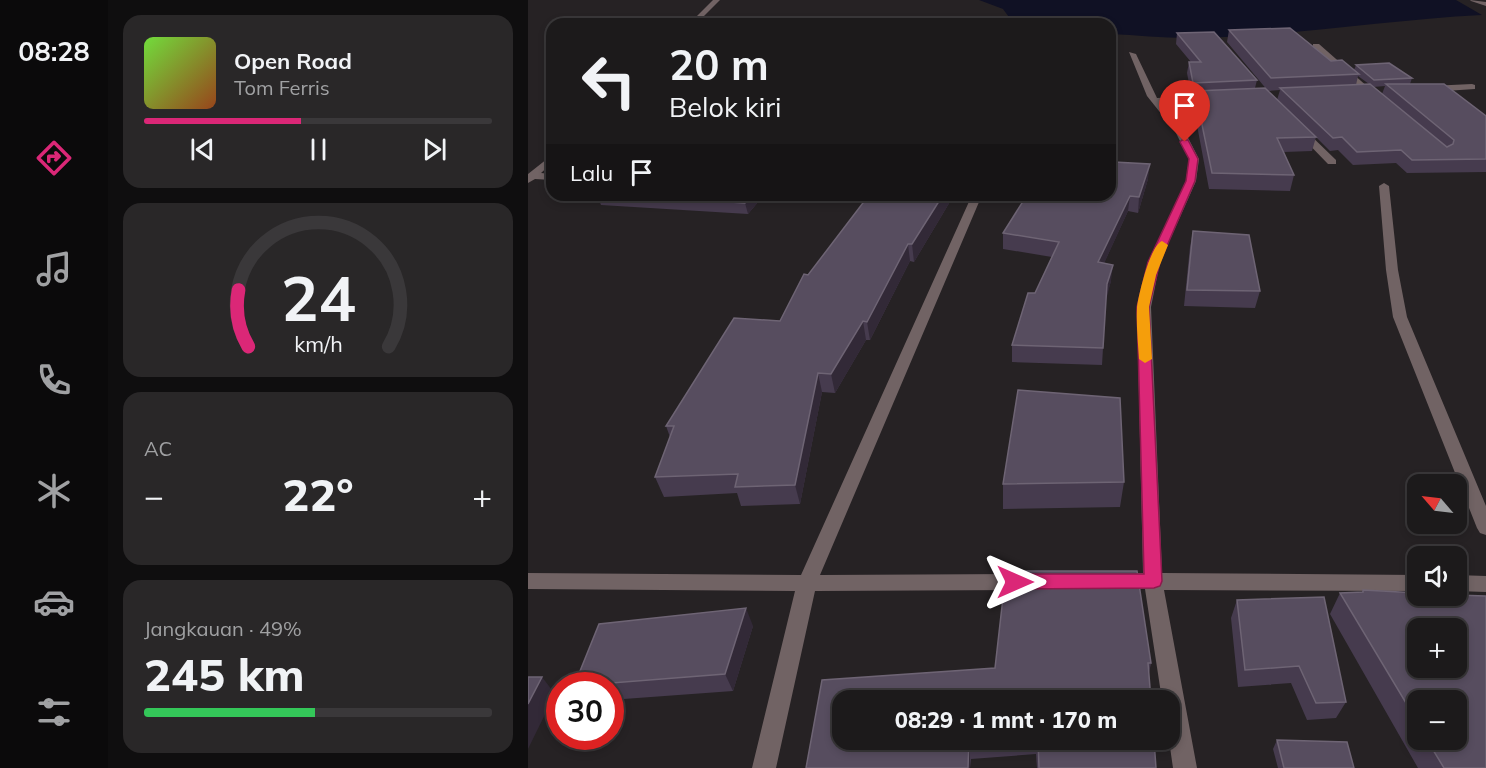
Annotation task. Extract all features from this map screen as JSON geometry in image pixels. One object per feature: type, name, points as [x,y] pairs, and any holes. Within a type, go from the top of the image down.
[{"type":"street","points":[[698,18],[717,0]]},
{"type":"street","points":[[1473,0],[1486,4]]},
{"type":"street","points":[[1316,46],[1385,106]]},
{"type":"street","points":[[1132,54],[1155,101],[1179,130],[1191,153],[1194,165],[1188,189],[1154,262],[1143,307],[1154,581],[1185,768]]},
{"type":"street","points":[[1415,90],[1472,87]]},
{"type":"street","points":[[1357,92],[1380,91]]},
{"type":"street","points":[[1155,101],[1221,98]]},
{"type":"street","points":[[1290,121],[1332,162]]},
{"type":"street","points":[[530,178],[546,163]]},
{"type":"street","points":[[530,178],[546,177]]},
{"type":"street","points":[[1384,186],[1392,270],[1400,317],[1486,528]]},
{"type":"street","points":[[764,768],[807,583],[974,201]]},
{"type":"street","points":[[528,581],[1046,582]]},
{"type":"street","points":[[1106,581],[1407,583]]},
{"type":"street","points":[[1467,584],[1486,584]]},
{"type":"water","points":[[979,0],[1456,0],[1482,15],[1262,35],[1178,38],[1116,34],[1116,18],[1010,18],[1003,9]]},
{"type":"building","points":[[1290,28],[1331,61],[1342,60],[1359,74],[1271,78],[1229,30]]},
{"type":"building","points":[[1214,32],[1257,80],[1193,83],[1189,62],[1201,62],[1177,33]]},
{"type":"building","points":[[1389,63],[1412,78],[1374,80],[1356,65]]},
{"type":"building","points":[[1370,84],[1447,147],[1453,144],[1454,140],[1386,84],[1444,84],[1486,116],[1486,159],[1412,160],[1401,150],[1357,152],[1342,137],[1333,138],[1280,88]]},
{"type":"building","points":[[1265,88],[1316,137],[1277,138],[1294,175],[1212,173],[1195,91]]},
{"type":"building","points":[[1116,162],[1150,164],[1139,197],[1130,196],[1098,262],[1113,265],[1107,284],[1103,348],[1012,345],[1028,293],[1035,293],[1059,242],[1003,233],[1023,201],[1116,201]]},
{"type":"building","points":[[714,201],[747,201],[745,203]]},
{"type":"building","points":[[864,201],[939,201],[912,244],[908,244],[867,322],[863,321],[831,374],[818,373],[795,485],[735,487],[738,474],[655,477],[674,426],[666,426],[734,318],[780,321],[804,274],[808,275]]},
{"type":"building","points":[[1193,231],[1249,235],[1260,291],[1187,290]]},
{"type":"building","points":[[1018,390],[1120,398],[1124,482],[1003,484]]},
{"type":"building","points":[[1006,571],[1137,571],[1151,663],[1148,663],[1150,690],[832,690],[832,750],[969,750],[968,768],[806,768],[822,680],[995,668]]},
{"type":"building","points":[[1363,590],[1407,592],[1407,606],[1467,606],[1467,595],[1486,596],[1486,768],[1444,768],[1433,750],[1467,750],[1467,690],[1407,690],[1407,705],[1340,593],[1363,592]]},
{"type":"building","points":[[1324,597],[1346,702],[1316,703],[1299,666],[1245,670],[1237,600]]},
{"type":"building","points":[[746,608],[725,674],[624,682],[624,672],[580,672],[599,624]]},
{"type":"building","points":[[528,677],[542,677],[528,704]]},
{"type":"building","points":[[1277,740],[1347,742],[1354,768],[1284,768]]},
{"type":"building","points":[[1038,750],[1155,750],[1156,768],[1039,768]]},
{"type":"slow traffic","points":[[1145,359],[1143,307],[1146,287],[1162,245]]},
{"type":"route","points":[[1015,582],[1154,581],[1143,307],[1146,287],[1154,262],[1191,181],[1194,159],[1185,142]]}]
